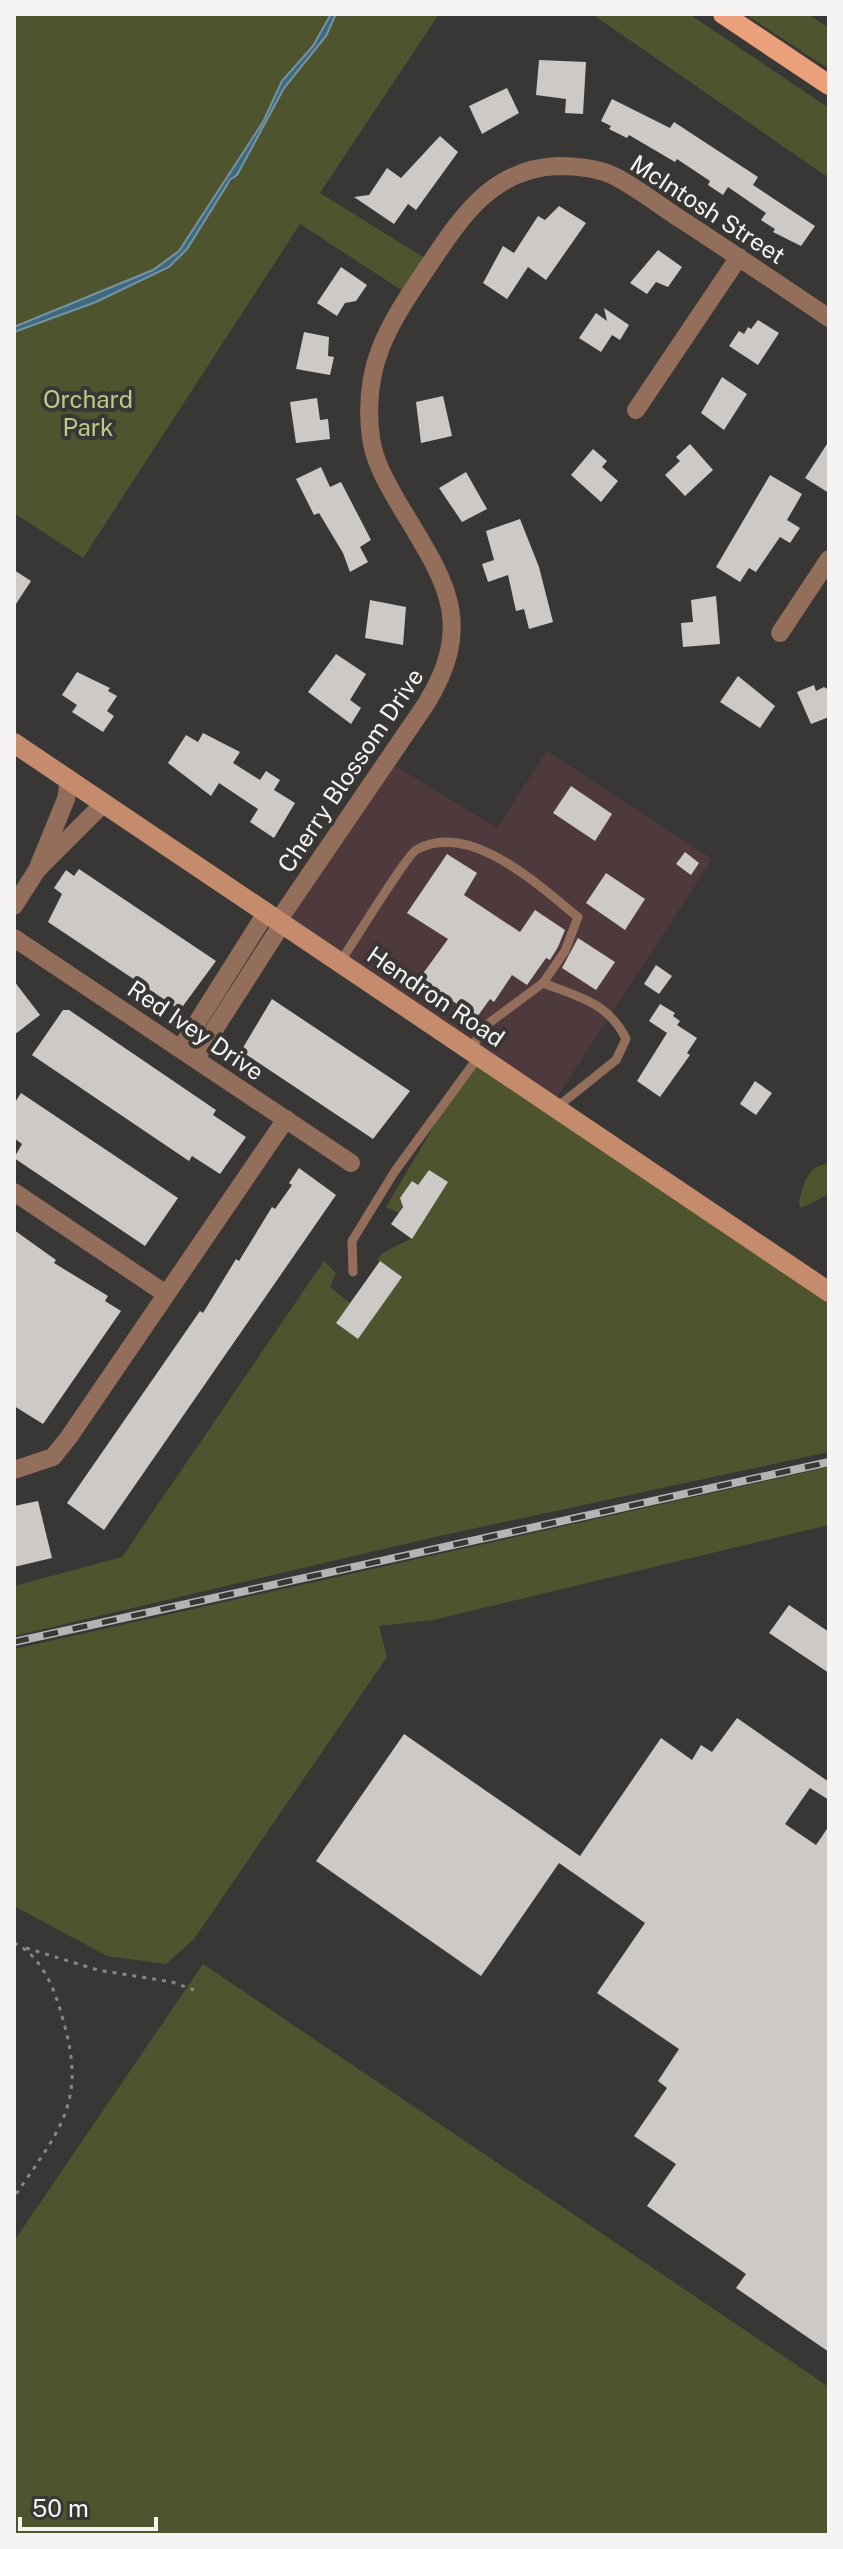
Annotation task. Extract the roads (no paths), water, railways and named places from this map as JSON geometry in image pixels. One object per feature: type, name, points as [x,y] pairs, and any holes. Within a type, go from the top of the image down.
[{"type":"main road","points":[[723,14],[829,85]]},
{"type":"street","name":"McIntosh Street","points":[[551,167],[571,166],[614,176],[829,318]]},
{"type":"street","name":"Cherry Blossom Drive","points":[[188,1053],[276,919],[426,704],[447,667],[453,638],[444,585],[389,487],[371,443],[368,398],[376,353],[395,317],[476,201],[514,175],[551,167]]},
{"type":"street","points":[[636,410],[739,257]]},
{"type":"street","points":[[780,633],[829,559]]},
{"type":"street","name":"Hendron Road","points":[[14,743],[829,1292]]},
{"type":"street","points":[[14,906],[37,870],[66,799],[69,781]]},
{"type":"street","points":[[37,870],[103,804]]},
{"type":"street","name":"Red Ivey Drive","points":[[14,938],[351,1163]]},
{"type":"street","points":[[14,1470],[53,1457],[286,1119]]},
{"type":"street","points":[[14,1192],[166,1294]]},
{"type":"lane","points":[[340,962],[414,851],[444,842],[473,848],[512,864],[578,917],[565,951],[543,983],[489,1023],[474,1053],[395,1171],[352,1241],[353,1272]]},
{"type":"lane","points":[[543,983],[600,1005],[617,1019],[626,1039],[616,1060],[556,1108]]},
{"type":"water","points":[[331,14],[336,14],[326,36],[284,88],[237,175],[230,180],[187,249],[169,267],[96,302],[14,332],[14,327],[153,270],[179,251],[263,122],[282,81],[313,46]]},
{"type":"railway","points":[[14,1642],[829,1462]]},
{"type":"park label","name":"Orchard Park","points":[[88,413]]}]
